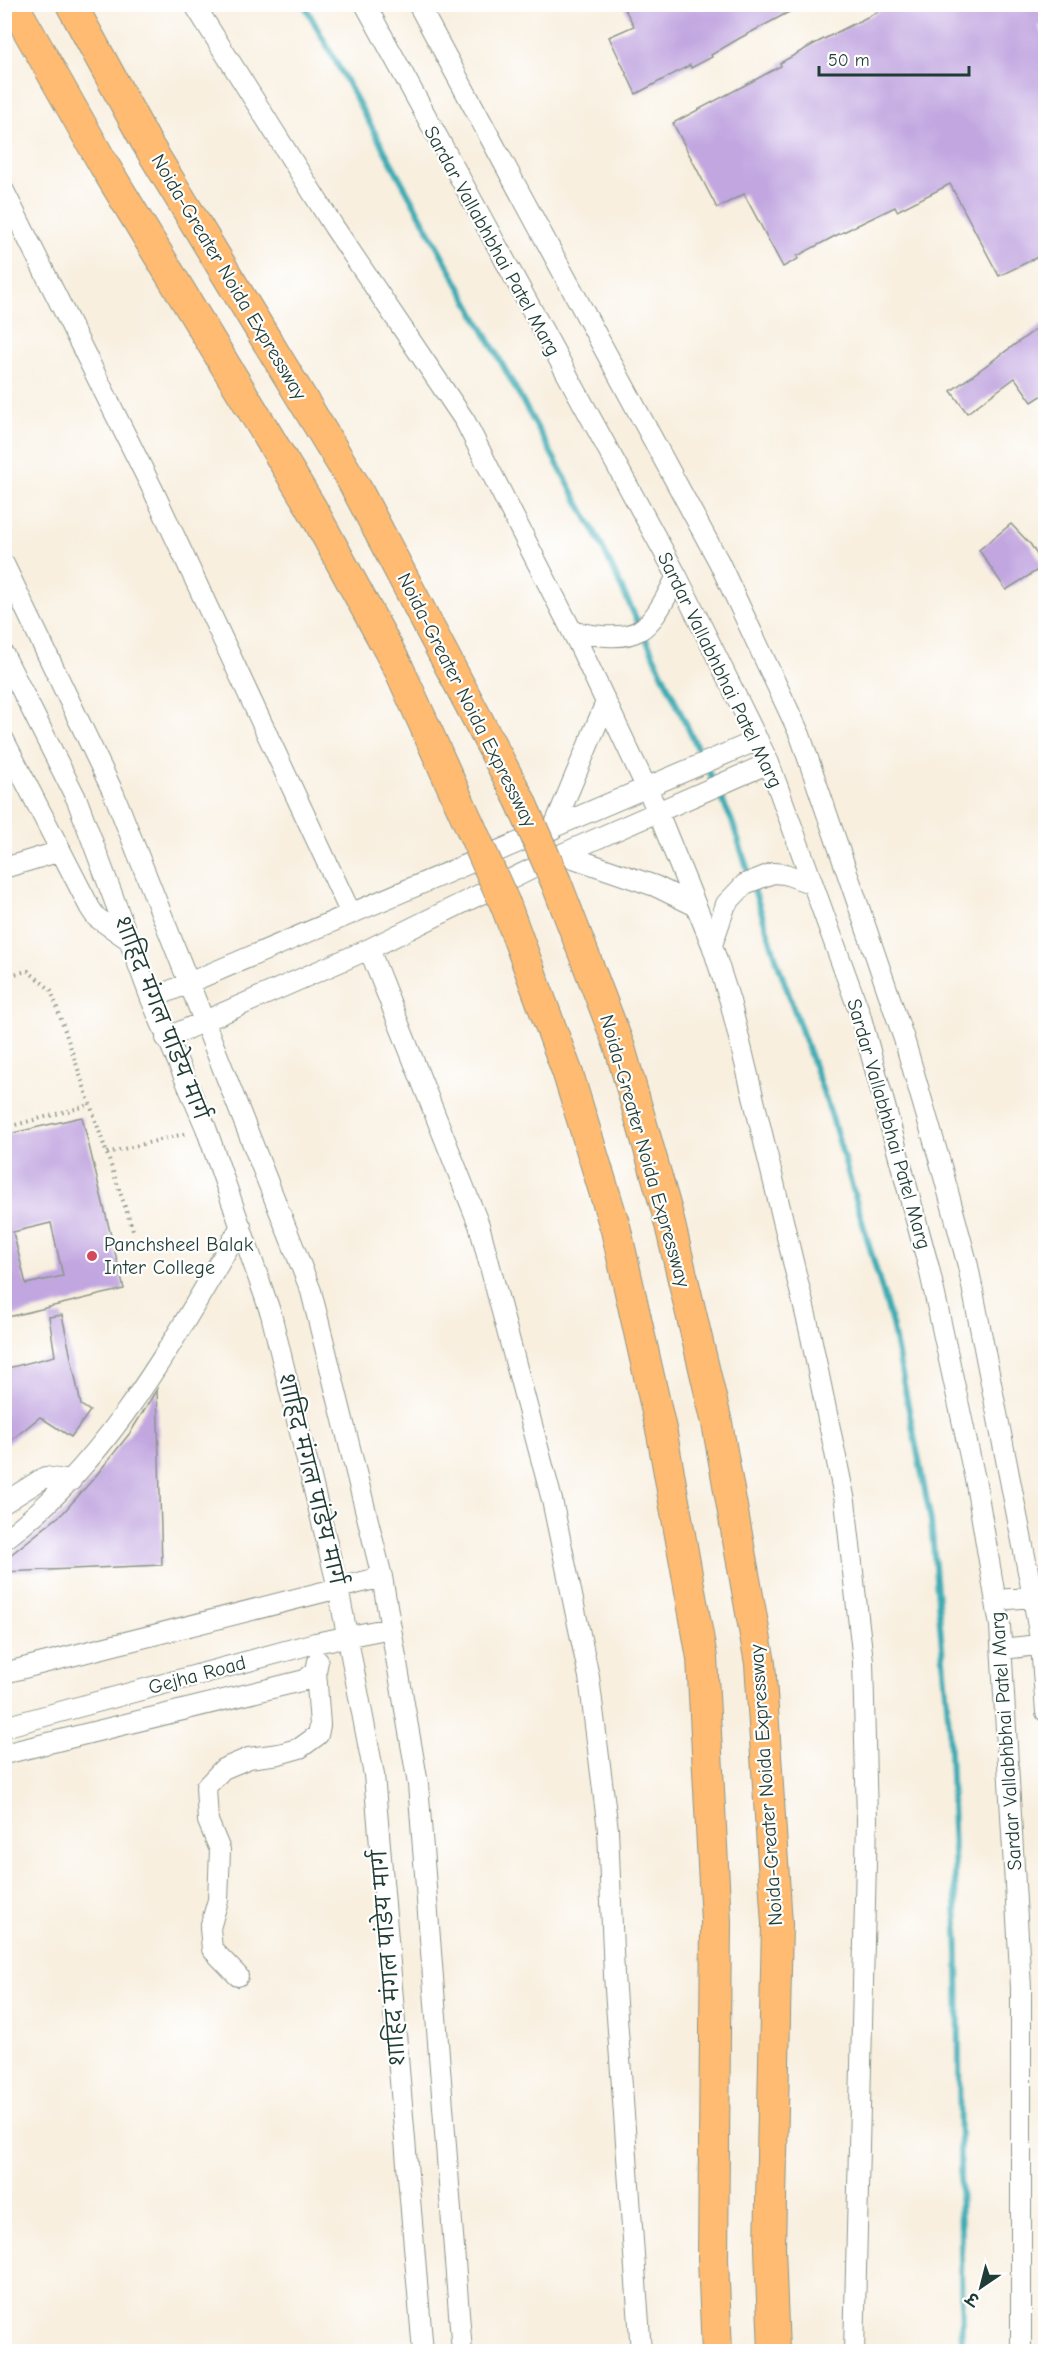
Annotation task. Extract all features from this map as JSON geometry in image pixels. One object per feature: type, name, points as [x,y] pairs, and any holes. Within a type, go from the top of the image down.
[{"type":"highway","points":[[14,4],[104,165],[311,507],[399,669],[506,906],[568,1074],[616,1230],[662,1434],[702,1658],[716,1921],[713,2259],[717,2352]]},
{"type":"highway","name":"Noida-Greater Noida Expressway","points":[[71,4],[146,141],[354,484],[520,800],[559,868],[620,1048],[667,1212],[717,1423],[760,1663],[777,1924],[770,2248],[774,2352]]},
{"type":"street","points":[[194,4],[334,227],[465,421],[573,632],[647,788],[712,945],[730,1001],[810,1332],[844,1501],[863,1661],[867,1820],[854,2352]]},
{"type":"street","name":"Sardar Vallabhbhai Patel Marg","points":[[364,4],[677,576],[758,740],[769,764],[860,1014],[928,1268],[976,1484],[997,1600],[1003,1649],[1021,1988],[1021,2352]]},
{"type":"street","name":"Sardar Vallabhbhai Patel Marg","points":[[418,4],[719,562],[800,735],[904,1039],[968,1266],[1039,1597],[1046,1712]]},
{"type":"street","points":[[4,191],[153,490],[351,914]]},
{"type":"street","points":[[4,564],[114,794],[191,982],[311,1291],[382,1577],[418,1784],[462,2352]]},
{"type":"street","points":[[573,632],[609,638],[634,635],[658,614],[677,576]]},
{"type":"street","name":"शाहिद मंगल पांडेय मार्ग","points":[[4,655],[77,800],[166,1038],[206,1128],[271,1314],[338,1588],[345,1637],[374,1775],[423,2352]]},
{"type":"street","points":[[553,829],[606,702]]},
{"type":"street","points":[[4,740],[96,917],[129,940]]},
{"type":"street","points":[[151,999],[758,740]]},
{"type":"street","points":[[166,1038],[559,868],[657,810],[769,764]]},
{"type":"street","points":[[4,868],[61,851]]},
{"type":"street","points":[[559,868],[655,886],[696,906]]},
{"type":"street","points":[[712,945],[726,904],[745,884],[773,873],[785,874],[813,884]]},
{"type":"street","points":[[369,949],[479,1225],[552,1500],[589,1677],[608,1830],[614,1976],[641,2352]]},
{"type":"street","points":[[4,1540],[40,1513],[71,1481],[132,1405],[241,1226]]},
{"type":"street","points":[[4,1503],[45,1477],[71,1481]]},
{"type":"street","points":[[4,1673],[382,1577]]},
{"type":"street","points":[[997,1600],[1039,1597]]},
{"type":"street","name":"Gejha Road","points":[[4,1727],[315,1643],[391,1628]]},
{"type":"street","points":[[238,1976],[210,1944],[210,1928],[218,1900],[220,1850],[208,1821],[206,1787],[223,1769],[249,1758],[279,1754],[300,1748],[318,1735],[316,1671],[318,1664],[315,1643]]},
{"type":"street","points":[[1003,1649],[1043,1644]]},
{"type":"street","points":[[4,1754],[305,1680],[316,1671]]},
{"type":"path","points":[[4,976],[28,971],[51,990],[134,1233]]},
{"type":"path","points":[[4,1128],[90,1105]]},
{"type":"path","points":[[107,1153],[206,1128]]},
{"type":"building","points":[[622,4],[804,4],[740,38],[711,55],[712,57],[691,68],[690,65],[636,94],[609,37],[634,26]]},
{"type":"building","points":[[893,4],[1046,4],[1046,21],[1039,27],[1046,39],[1046,253],[999,276],[950,184],[897,211],[895,207],[835,236],[797,256],[798,259],[783,267],[744,194],[717,208],[673,123],[781,66],[780,63],[814,44]]},
{"type":"building","points":[[1046,322],[1046,393],[1032,402],[1015,378],[967,413],[951,391]]},
{"type":"building","points":[[1011,524],[1031,545],[1044,566],[1006,590],[979,550]]},
{"type":"building","points":[[82,1117],[124,1289],[4,1318],[4,1135]],"holes":[[[51,1223],[63,1276],[26,1284],[13,1232]]]},
{"type":"building","points":[[62,1315],[81,1405],[90,1411],[71,1437],[40,1417],[4,1446],[4,1369],[55,1356],[49,1317]]},
{"type":"building","points":[[157,1389],[162,1565],[4,1572],[4,1560],[63,1513],[94,1478],[130,1433]]},
{"type":"waterway","points":[[304,4],[599,540],[732,821],[778,964],[831,1114],[892,1324],[931,1521],[949,1727],[958,1954],[962,2352]]},
{"type":"place","name":"Panchsheel Balak Inter College","points":[[92,1256]]}]
